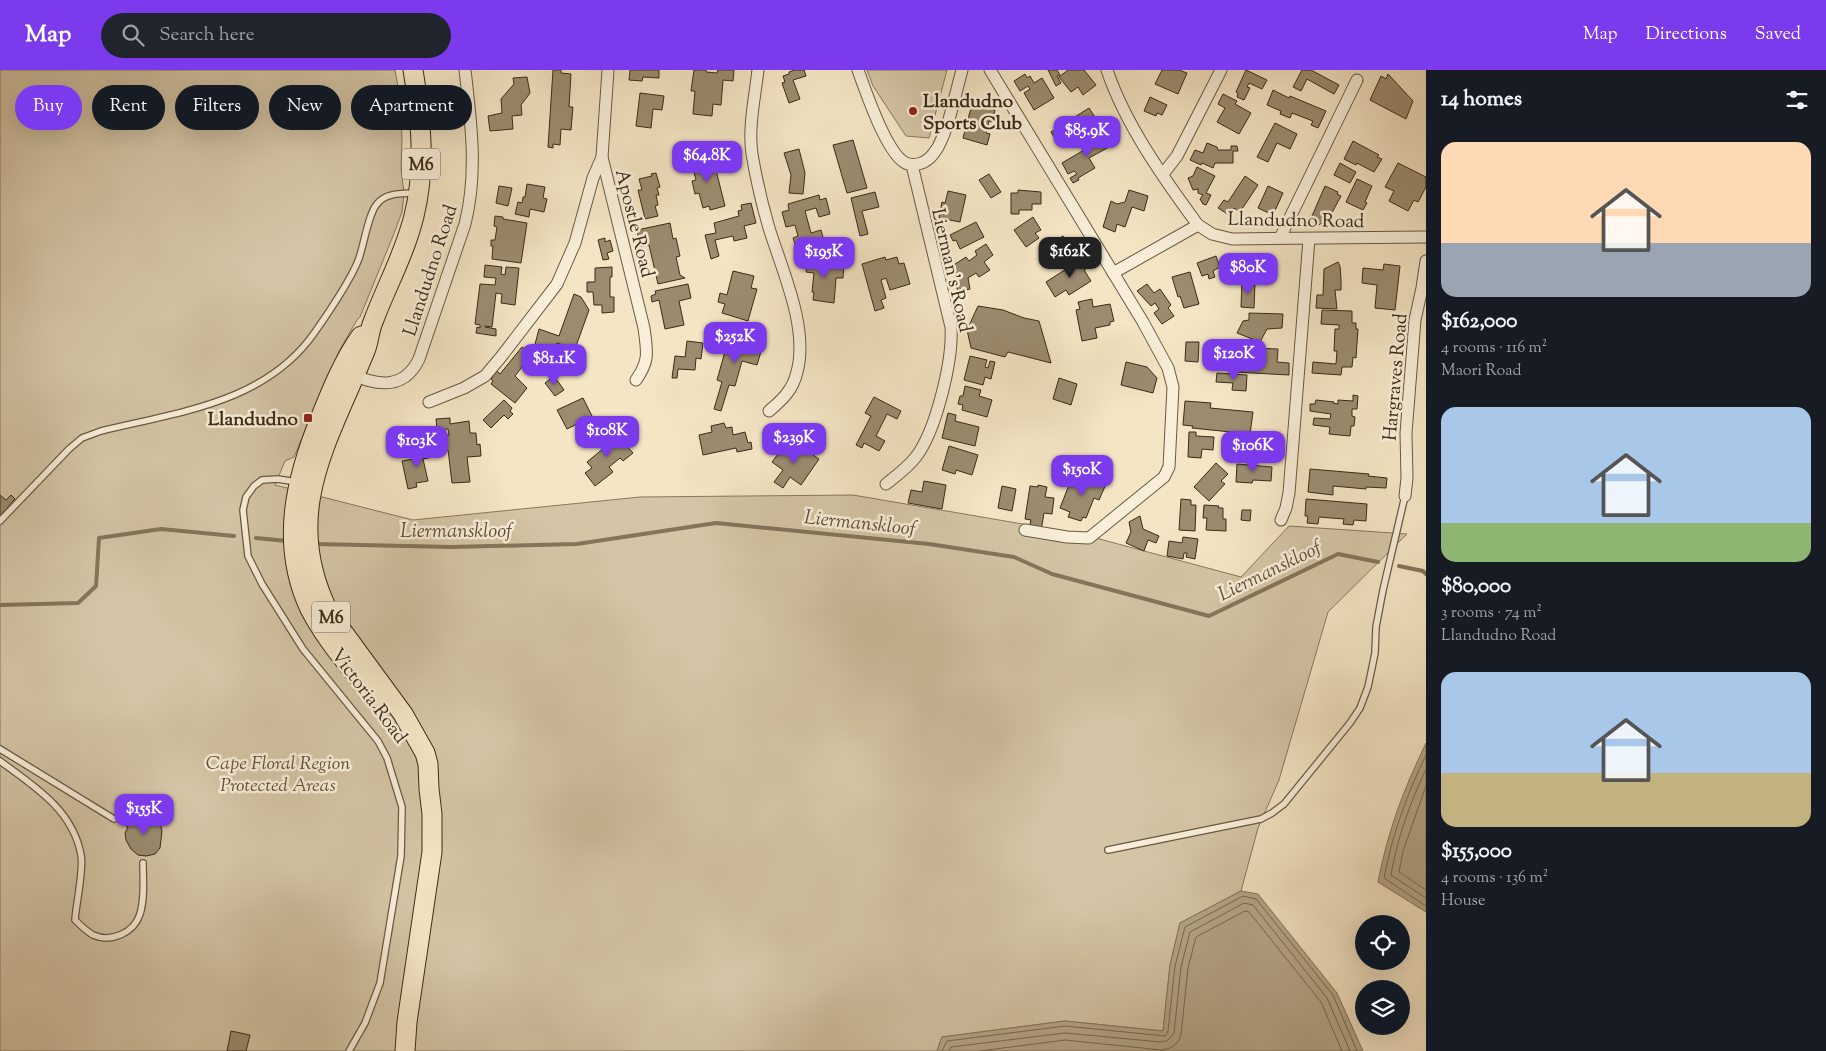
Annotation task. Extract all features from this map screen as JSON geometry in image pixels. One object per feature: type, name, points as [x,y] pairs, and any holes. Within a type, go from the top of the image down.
[{"type":"main road","name":"Victoria Road","points":[[404,1049],[432,852],[432,814],[428,764],[425,753],[411,727],[344,637],[322,599],[312,572],[307,540],[308,508],[306,483],[309,445],[347,372],[354,346],[372,324],[394,274],[410,230],[418,193],[422,152],[421,123],[413,70]]},
{"type":"street","name":"Llandudno Road","points":[[347,372],[384,383],[399,381],[410,374],[419,360],[465,224],[469,206],[473,145],[465,70]]},
{"type":"street","name":"Apostle Road","points":[[608,70],[602,157],[644,328],[647,357],[645,368],[636,380]]},
{"type":"street","points":[[758,70],[752,152],[768,226],[794,309],[799,336],[799,363],[793,384],[784,399],[769,411]]},
{"type":"street","points":[[858,70],[873,114],[891,146],[903,162],[912,165],[928,160],[938,148],[962,70]]},
{"type":"street","points":[[990,70],[1156,345],[1172,379],[1173,413],[1167,473],[1136,501],[1089,538],[1067,537],[1025,530]]},
{"type":"street","name":"Llandudno Road","points":[[1107,70],[1119,101],[1131,124],[1163,174],[1198,225],[1212,234],[1232,239],[1426,237]]},
{"type":"street","points":[[1163,174],[1177,156],[1221,70]]},
{"type":"street","points":[[1280,238],[1357,80]]},
{"type":"street","points":[[429,402],[464,388],[485,376],[502,357],[557,284],[575,243],[593,178],[602,157]]},
{"type":"street","name":"Lierman's Road","points":[[886,484],[915,458],[926,440],[948,369],[952,340],[952,327],[912,165]]},
{"type":"street","points":[[1113,273],[1198,225]]},
{"type":"street","points":[[1281,520],[1289,493],[1309,239]]},
{"type":"street","name":"Hargraves Road","points":[[1405,496],[1408,478],[1406,433],[1415,320],[1426,261]]},
{"type":"lane","points":[[0,522],[69,449],[82,438],[101,431],[219,401],[243,392],[286,366],[315,332],[354,269],[363,249],[372,213],[378,203],[382,199],[397,194],[418,193]]},
{"type":"lane","points":[[306,483],[278,478],[262,480],[254,486],[246,497],[243,510],[248,556],[262,584],[303,649],[378,741],[392,774],[402,807],[401,856],[380,983],[365,1023],[349,1051]]},
{"type":"lane","points":[[1108,850],[1261,819],[1284,804],[1360,708],[1368,687],[1375,653],[1376,627],[1383,590],[1405,496]]},
{"type":"lane","points":[[0,749],[114,819]]},
{"type":"lane","points":[[0,761],[33,785],[64,814],[74,832],[81,856],[75,920],[91,934],[103,937],[118,936],[124,934],[137,921],[142,903],[143,863]]},
{"type":"green space","name":"Cape Floral Region Protected Areas","points":[[0,70],[395,70],[398,85],[351,85],[351,130],[402,130],[401,168],[404,193],[402,212],[360,317],[339,351],[294,457],[285,461],[275,485],[413,520],[640,497],[853,495],[1081,534],[1241,577],[1289,526],[1407,534],[1328,612],[1279,780],[1258,828],[1241,891],[1180,923],[1170,965],[1163,1031],[1065,1021],[942,1037],[937,1051],[0,1051]]},
{"type":"green space","name":"Llandudno Sports Club","points":[[867,70],[947,70],[929,138],[906,136],[873,86]]},
{"type":"water","points":[[1426,743],[1426,912],[1378,882],[1386,845],[1397,811]]},
{"type":"water","points":[[1241,891],[1258,894],[1337,993],[1363,1051],[937,1051],[942,1037],[1065,1021],[1163,1031],[1170,965],[1180,923]]},
{"type":"building","points":[[553,70],[561,70],[561,73],[571,74],[569,107],[573,107],[571,130],[561,129],[560,145],[553,144],[553,148],[548,147]]},
{"type":"building","points":[[630,70],[659,70],[659,78],[643,77],[642,81],[629,80]]},
{"type":"building","points":[[694,70],[706,70],[706,72],[717,73],[718,70],[734,70],[733,81],[723,80],[721,105],[713,104],[712,116],[693,114],[695,91],[691,91]]},
{"type":"building","points":[[794,70],[804,70],[806,76],[793,80],[800,99],[789,103],[782,83],[785,82],[783,76]]},
{"type":"building","points":[[1048,70],[1057,70],[1060,75],[1057,76],[1061,83],[1056,86]]},
{"type":"building","points":[[1068,70],[1084,70],[1096,85],[1083,95],[1078,87],[1071,92],[1059,77]]},
{"type":"building","points":[[1162,70],[1179,70],[1187,73],[1178,94],[1155,84]]},
{"type":"building","points":[[1246,70],[1267,80],[1262,89],[1249,83],[1247,87],[1250,88],[1244,100],[1237,97],[1238,93],[1236,92]]},
{"type":"building","points":[[1302,70],[1311,70],[1339,85],[1334,94],[1307,79],[1301,91],[1293,87]]},
{"type":"building","points":[[1025,74],[1027,78],[1030,76],[1034,83],[1042,78],[1054,98],[1034,110],[1024,93],[1030,89],[1028,86],[1020,91],[1014,81]]},
{"type":"building","points":[[1388,74],[1413,101],[1406,119],[1370,100],[1381,76],[1386,79]]},
{"type":"building","points":[[527,77],[530,93],[521,105],[522,115],[512,116],[513,129],[490,131],[488,116],[502,113],[501,99],[514,84],[513,78]]},
{"type":"building","points":[[1273,90],[1289,98],[1290,96],[1326,111],[1318,128],[1311,125],[1313,121],[1292,113],[1290,118],[1280,114],[1281,111],[1267,105]]},
{"type":"building","points":[[640,93],[664,96],[662,110],[653,109],[651,128],[636,126]]},
{"type":"building","points":[[1223,94],[1237,101],[1235,104],[1251,113],[1239,134],[1217,122],[1225,108],[1218,104]]},
{"type":"building","points":[[1150,97],[1167,105],[1162,115],[1157,113],[1156,116],[1144,111]]},
{"type":"building","points":[[972,104],[995,110],[992,122],[989,121],[986,133],[990,134],[987,145],[963,138]]},
{"type":"building","points":[[1089,108],[1100,125],[1076,141],[1071,133],[1057,142],[1051,132]]},
{"type":"building","points":[[1275,123],[1297,134],[1290,149],[1277,143],[1268,162],[1257,157]]},
{"type":"building","points":[[1113,133],[1118,142],[1089,158],[1095,168],[1073,183],[1070,178],[1077,174],[1074,171],[1068,174],[1062,163]]},
{"type":"building","points":[[853,140],[867,188],[847,193],[833,145]]},
{"type":"building","points":[[1353,141],[1379,155],[1377,157],[1382,159],[1374,172],[1344,159]]},
{"type":"building","points":[[1207,143],[1217,147],[1218,150],[1231,150],[1231,146],[1237,146],[1238,151],[1233,151],[1233,163],[1215,163],[1213,168],[1190,160],[1195,150],[1203,153]]},
{"type":"building","points":[[799,149],[805,173],[803,194],[789,193],[791,175],[784,153]]},
{"type":"building","points":[[712,154],[725,206],[710,210],[709,206],[703,208],[699,193],[695,194],[692,181],[696,180],[691,160]]},
{"type":"building","points":[[1340,163],[1356,172],[1350,183],[1334,175]]},
{"type":"building","points":[[1398,163],[1426,177],[1426,187],[1418,202],[1414,200],[1408,211],[1389,201],[1394,191],[1385,187]]},
{"type":"building","points":[[1197,167],[1215,176],[1206,193],[1211,195],[1206,205],[1200,199],[1203,195],[1198,193],[1198,189],[1193,190],[1188,178],[1193,176]]},
{"type":"building","points":[[656,173],[660,187],[657,188],[659,195],[656,195],[658,205],[655,206],[658,216],[645,219],[638,190],[642,190],[639,179]]},
{"type":"building","points":[[989,174],[1001,192],[991,198],[979,180]]},
{"type":"building","points":[[1245,176],[1258,185],[1240,212],[1234,208],[1229,215],[1218,208],[1224,200],[1228,202]]},
{"type":"building","points":[[1357,179],[1372,186],[1363,210],[1346,202]]},
{"type":"building","points":[[527,184],[545,187],[543,198],[547,199],[544,212],[530,209],[529,217],[515,214],[518,202],[522,203],[523,197],[525,197]]},
{"type":"building","points":[[499,186],[512,188],[508,206],[496,203]]},
{"type":"building","points":[[1268,186],[1283,193],[1273,215],[1258,208]]},
{"type":"building","points":[[1325,186],[1338,192],[1337,194],[1341,196],[1327,222],[1318,225],[1316,218],[1312,216]]},
{"type":"building","points":[[1018,190],[1041,192],[1041,204],[1032,204],[1032,210],[1019,210],[1019,214],[1011,214],[1011,193],[1018,193]]},
{"type":"building","points":[[1129,190],[1148,196],[1144,211],[1132,207],[1125,227],[1117,224],[1115,232],[1103,227],[1111,201],[1117,204],[1125,202]]},
{"type":"building","points":[[948,191],[966,195],[960,222],[939,218],[942,202],[945,203]]},
{"type":"building","points":[[875,192],[879,207],[862,211],[868,234],[860,236],[851,198]]},
{"type":"building","points":[[819,195],[820,200],[826,198],[830,214],[819,217],[816,208],[805,211],[811,233],[821,230],[825,244],[797,251],[793,238],[798,236],[795,225],[786,227],[782,212],[789,210],[788,204]]},
{"type":"building","points":[[751,203],[756,223],[744,226],[747,238],[734,241],[733,236],[715,240],[719,256],[711,259],[705,235],[716,233],[714,223],[739,216],[738,211],[742,210],[741,205]]},
{"type":"building","points":[[495,216],[527,223],[521,263],[492,259],[493,246],[491,246],[491,240],[495,240],[497,227],[494,226]]},
{"type":"building","points":[[1033,217],[1041,230],[1035,233],[1039,238],[1026,247],[1014,230]]},
{"type":"building","points":[[976,222],[984,237],[960,249],[956,240],[953,241],[950,235]]},
{"type":"building","points":[[670,223],[673,239],[676,238],[680,256],[676,257],[680,275],[685,278],[658,284],[649,245],[640,247],[637,230]]},
{"type":"building","points":[[1063,236],[1067,243],[1063,246],[1070,256],[1050,268],[1039,250]]},
{"type":"building","points":[[605,238],[605,242],[610,240],[613,251],[607,253],[609,259],[603,260],[598,240]]},
{"type":"building","points":[[986,244],[993,255],[984,262],[990,270],[979,277],[976,273],[968,278],[970,289],[958,292],[954,276],[957,273],[952,266],[966,257],[969,261],[977,255],[975,251]]},
{"type":"building","points":[[1216,256],[1220,267],[1213,271],[1215,277],[1209,279],[1208,274],[1202,276],[1197,263]]},
{"type":"building","points":[[885,257],[886,260],[897,257],[899,264],[904,263],[910,284],[890,290],[886,278],[881,280],[886,298],[881,300],[884,308],[875,311],[862,264]]},
{"type":"building","points":[[1085,257],[1091,266],[1084,270],[1091,281],[1069,295],[1066,290],[1055,297],[1046,282]]},
{"type":"building","points":[[807,258],[820,259],[820,262],[844,265],[843,278],[836,278],[834,303],[813,300],[814,273],[806,272]]},
{"type":"building","points":[[1338,262],[1340,266],[1341,290],[1335,290],[1337,309],[1316,308],[1317,295],[1323,295],[1324,269]]},
{"type":"building","points":[[1384,264],[1400,266],[1395,310],[1375,308],[1377,285],[1362,283],[1363,268],[1383,270]]},
{"type":"building","points":[[485,265],[502,267],[501,274],[505,275],[506,267],[519,268],[515,305],[501,303],[502,294],[496,293],[492,327],[485,327],[496,329],[496,336],[476,333],[477,327],[480,328],[480,325],[475,324],[480,284],[495,285],[496,278],[484,277]]},
{"type":"building","points":[[612,267],[610,297],[614,297],[614,312],[602,313],[602,305],[594,305],[593,292],[587,292],[587,282],[595,282],[595,268]]},
{"type":"building","points":[[733,271],[754,276],[751,288],[757,289],[748,321],[722,313],[725,304],[718,302],[720,293],[727,295]]},
{"type":"building","points":[[1190,272],[1199,304],[1184,308],[1180,296],[1178,297],[1172,277]]},
{"type":"building","points":[[1242,282],[1255,283],[1254,308],[1241,307]]},
{"type":"building","points":[[688,284],[691,298],[679,301],[684,325],[665,329],[659,300],[652,302],[651,296],[656,294],[655,291]]},
{"type":"building","points":[[1147,284],[1154,293],[1160,289],[1171,305],[1168,308],[1174,316],[1162,324],[1154,313],[1159,309],[1155,303],[1151,306],[1137,291]]},
{"type":"building","points":[[574,294],[581,297],[589,310],[575,349],[557,343],[553,355],[534,348],[539,329],[559,336]]},
{"type":"building","points":[[1092,299],[1093,307],[1110,304],[1114,321],[1110,322],[1110,325],[1095,328],[1097,338],[1082,341],[1076,310],[1080,309],[1078,302]]},
{"type":"building","points":[[978,306],[1003,310],[1024,318],[1039,321],[1051,363],[1008,352],[1005,357],[971,348],[967,330]]},
{"type":"building","points":[[1322,310],[1352,311],[1352,323],[1356,323],[1356,329],[1358,329],[1356,358],[1353,357],[1352,367],[1342,367],[1341,375],[1312,373],[1313,362],[1336,364],[1337,351],[1334,351],[1335,329],[1339,329],[1339,325],[1321,324]]},
{"type":"building","points":[[1249,313],[1283,314],[1282,328],[1267,329],[1260,342],[1237,333],[1243,321],[1249,320]]},
{"type":"building","points":[[730,334],[763,345],[757,365],[742,361],[735,386],[729,385],[721,411],[714,409],[722,382],[717,380]]},
{"type":"building","points":[[687,341],[703,343],[701,359],[696,358],[695,370],[678,369],[677,378],[672,378],[675,356],[685,357]]},
{"type":"building","points":[[1186,342],[1199,342],[1198,362],[1185,361]]},
{"type":"building","points":[[522,347],[532,354],[515,376],[527,388],[515,403],[491,384],[493,381],[491,379],[497,371],[500,374]]},
{"type":"building","points":[[1235,347],[1278,349],[1277,362],[1289,363],[1289,375],[1234,372]]},
{"type":"building","points":[[970,356],[987,360],[985,367],[988,368],[990,361],[995,362],[991,379],[985,377],[983,385],[964,380]]},
{"type":"building","points":[[1126,362],[1147,367],[1157,378],[1153,393],[1121,385]]},
{"type":"building","points":[[1217,373],[1247,375],[1246,391],[1232,390],[1233,383],[1216,382]]},
{"type":"building","points":[[554,376],[564,390],[555,396],[545,383]]},
{"type":"building","points":[[1059,378],[1077,384],[1071,405],[1053,399]]},
{"type":"building","points":[[965,386],[981,390],[979,396],[992,400],[987,417],[962,410],[963,405],[958,404],[960,396],[963,396]]},
{"type":"building","points":[[1353,395],[1358,396],[1357,409],[1352,409],[1352,416],[1355,417],[1354,426],[1351,426],[1350,436],[1329,434],[1330,427],[1313,425],[1314,418],[1330,419],[1331,414],[1310,411],[1310,404],[1315,404],[1316,400],[1338,404],[1338,400],[1353,401]]},
{"type":"building","points":[[874,397],[901,411],[897,419],[887,414],[876,436],[885,441],[879,451],[864,443],[862,448],[856,445],[871,416],[865,413]]},
{"type":"building","points":[[583,398],[594,420],[580,426],[579,423],[567,429],[557,410]]},
{"type":"building","points":[[504,400],[512,408],[510,411],[513,414],[508,419],[504,415],[491,428],[483,420]]},
{"type":"building","points":[[1185,401],[1211,403],[1210,408],[1253,412],[1250,434],[1192,428],[1193,426],[1183,425]]},
{"type":"building","points":[[948,413],[956,415],[955,421],[979,427],[975,446],[942,438]]},
{"type":"building","points":[[450,418],[450,424],[469,421],[470,433],[476,433],[477,445],[480,444],[481,456],[467,457],[470,482],[452,483],[448,450],[443,450],[443,443],[446,443],[445,435],[449,435],[448,429],[437,430],[436,419]]},
{"type":"building","points":[[724,423],[726,428],[732,427],[733,435],[745,432],[748,443],[751,442],[752,449],[737,452],[736,448],[703,455],[699,435],[712,432],[711,426]]},
{"type":"building","points":[[420,427],[423,435],[411,439],[408,431]]},
{"type":"building","points":[[1189,432],[1196,432],[1196,436],[1214,437],[1213,450],[1202,449],[1201,458],[1188,457]]},
{"type":"building","points":[[608,433],[613,439],[618,436],[633,453],[623,461],[620,458],[609,467],[613,472],[595,486],[585,473],[592,468],[587,462],[604,448],[598,441]]},
{"type":"building","points":[[794,442],[819,459],[801,485],[790,477],[783,488],[774,482],[783,470],[772,462],[782,449],[787,452]]},
{"type":"building","points":[[949,446],[978,455],[972,475],[956,470],[955,474],[942,470]]},
{"type":"building","points":[[431,447],[433,457],[423,459],[428,481],[416,483],[417,487],[408,489],[402,461],[413,459],[411,452]]},
{"type":"building","points":[[1216,463],[1228,474],[1221,481],[1225,484],[1209,501],[1194,487]]},
{"type":"building","points":[[1237,464],[1272,467],[1271,481],[1253,480],[1252,483],[1236,482]]},
{"type":"building","points":[[1310,469],[1369,474],[1368,476],[1387,478],[1386,488],[1366,487],[1366,489],[1333,486],[1333,495],[1308,492]]},
{"type":"building","points":[[1080,473],[1106,484],[1099,500],[1094,498],[1086,518],[1083,517],[1081,521],[1068,517],[1070,512],[1060,508],[1069,485],[1074,487]]},
{"type":"building","points":[[924,481],[946,485],[942,509],[908,503],[911,490],[922,492]]},
{"type":"building","points":[[1038,485],[1047,487],[1045,497],[1054,498],[1052,514],[1044,513],[1041,531],[1029,529],[1031,520],[1025,519],[1030,486],[1038,487]]},
{"type":"building","points":[[1002,486],[1016,489],[1012,511],[998,508]]},
{"type":"building","points":[[0,495],[6,500],[11,495],[15,499],[0,516]]},
{"type":"building","points":[[1181,499],[1191,500],[1191,505],[1196,505],[1195,531],[1179,530]]},
{"type":"building","points":[[1306,499],[1367,504],[1366,521],[1354,520],[1353,525],[1343,524],[1344,519],[1319,517],[1318,524],[1307,523],[1308,516],[1305,516]]},
{"type":"building","points":[[1204,505],[1223,508],[1223,519],[1226,519],[1226,531],[1206,530],[1207,518],[1203,518]]},
{"type":"building","points":[[1242,510],[1251,510],[1250,521],[1241,520]]},
{"type":"building","points":[[1140,516],[1143,529],[1159,536],[1156,543],[1148,540],[1144,551],[1126,543],[1131,532],[1129,522]]},
{"type":"building","points":[[1183,537],[1198,539],[1195,559],[1186,557],[1187,553],[1184,553],[1183,559],[1167,556],[1169,541],[1182,543]]},
{"type":"building","points":[[146,814],[151,815],[160,823],[162,831],[160,848],[155,854],[146,856],[138,855],[131,849],[126,840],[125,833],[128,827],[126,826],[127,823],[130,824]]},
{"type":"building","points":[[231,1031],[250,1035],[246,1051],[227,1051]]},
{"type":"waterway","name":"Liermanskloof","points":[[315,544],[452,547],[577,544],[716,523],[929,544],[1014,557],[1052,574],[1209,616],[1338,554],[1378,562]]},
{"type":"waterway","points":[[0,605],[78,603],[96,586],[99,538],[161,529],[234,536]]},
{"type":"waterway","name":"Liermanskloof","points":[[256,538],[287,541]]},
{"type":"waterway","name":"Liermanskloof","points":[[1399,566],[1423,571],[1426,574]]},
{"type":"place","name":"Llandudno Sports Club","points":[[913,111]]},
{"type":"place","name":"Llandudno","points":[[308,418]]}]
